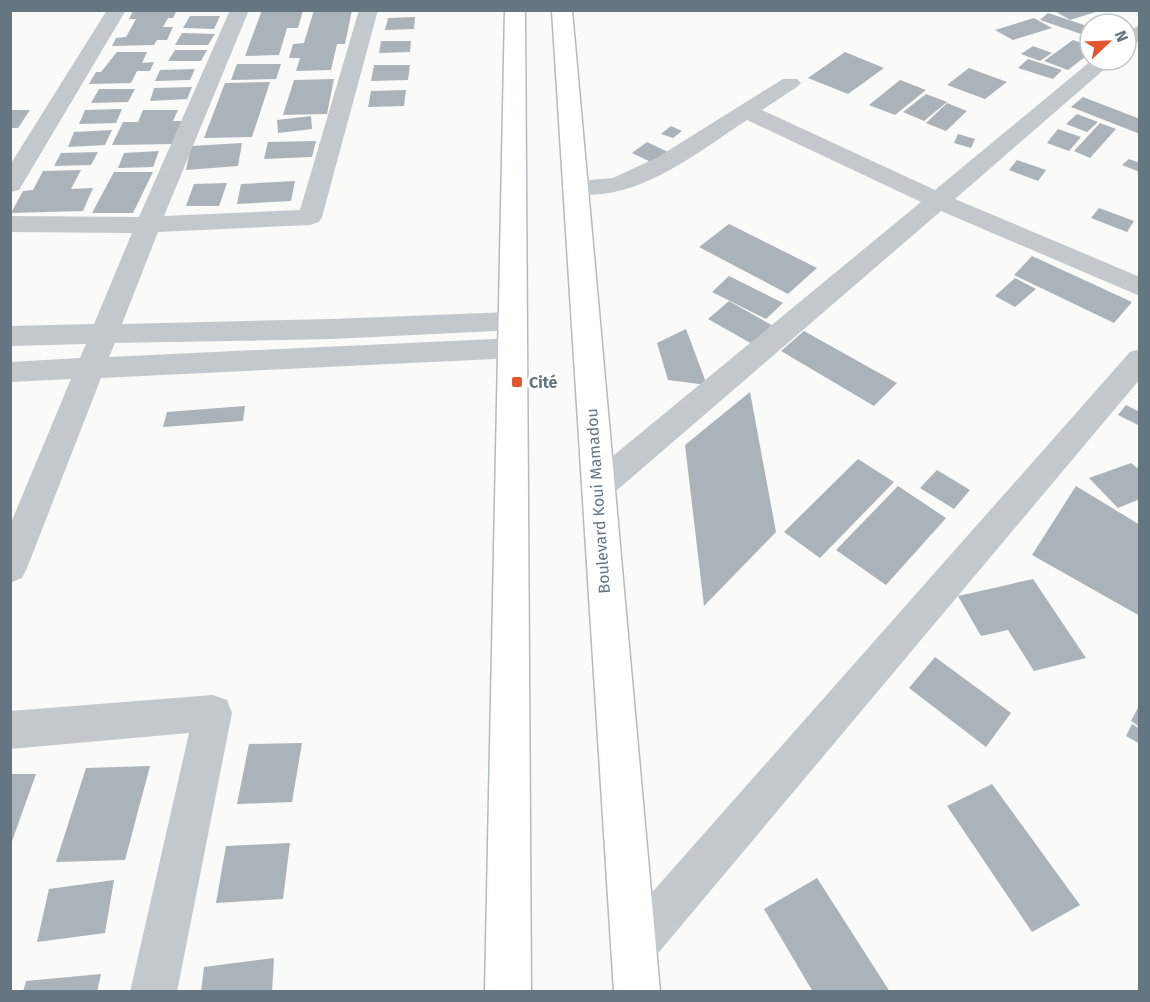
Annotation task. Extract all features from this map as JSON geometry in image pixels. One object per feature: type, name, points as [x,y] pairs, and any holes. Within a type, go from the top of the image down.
[{"type":"main road","points":[[508,992],[515,10]]},
{"type":"main road","name":"Boulevard Koui Mamadou","points":[[562,10],[637,992]]},
{"type":"street","points":[[10,185],[117,10]]},
{"type":"street","points":[[10,568],[21,515],[88,369],[147,225],[240,10]]},
{"type":"street","points":[[10,224],[147,225],[310,217],[369,10]]},
{"type":"street","points":[[597,488],[1091,72]]},
{"type":"street","points":[[574,187],[617,185],[666,162],[790,83]]},
{"type":"street","points":[[746,111],[938,201],[1140,287]]},
{"type":"street","points":[[10,138],[40,138]]},
{"type":"street","points":[[10,336],[332,329],[514,335]]},
{"type":"street","points":[[10,372],[88,369],[514,335]]},
{"type":"street","points":[[633,948],[1140,359]]},
{"type":"street","points":[[10,730],[213,713],[153,992]]},
{"type":"building","points":[[177,10],[173,18],[168,18],[163,27],[173,27],[167,40],[157,40],[154,45],[112,46],[116,38],[126,37],[136,19],[129,19],[133,11]]},
{"type":"building","points":[[262,10],[303,10],[298,28],[287,28],[279,55],[245,56]]},
{"type":"building","points":[[314,10],[352,10],[345,44],[337,44],[331,70],[296,71],[300,58],[289,58],[293,44],[304,43]]},
{"type":"building","points":[[1053,10],[1099,10],[1078,12],[1078,18],[1070,20]]},
{"type":"building","points":[[1048,13],[1078,23],[1078,33],[1040,20]]},
{"type":"building","points":[[190,16],[220,16],[214,29],[183,28]]},
{"type":"building","points":[[415,17],[414,29],[385,30],[388,18]]},
{"type":"building","points":[[1034,18],[1052,28],[1013,40],[995,30]]},
{"type":"building","points":[[182,33],[215,34],[208,45],[175,45]]},
{"type":"building","points":[[1073,40],[1078,42],[1078,62],[1068,70],[1044,61]]},
{"type":"building","points":[[381,41],[411,41],[410,52],[379,53]]},
{"type":"building","points":[[1033,46],[1052,53],[1040,61],[1021,54]]},
{"type":"building","points":[[175,50],[207,50],[201,61],[168,61]]},
{"type":"building","points":[[117,52],[147,52],[142,63],[154,62],[150,71],[137,71],[131,83],[89,84],[96,72],[101,72]]},
{"type":"building","points":[[845,52],[884,68],[848,94],[808,78]]},
{"type":"building","points":[[1028,59],[1062,70],[1053,79],[1018,68]]},
{"type":"building","points":[[237,64],[281,64],[276,79],[231,80]]},
{"type":"building","points":[[374,65],[410,65],[408,80],[371,81]]},
{"type":"building","points":[[969,68],[1007,82],[985,99],[947,85]]},
{"type":"building","points":[[195,69],[190,80],[155,81],[160,70]]},
{"type":"building","points":[[334,79],[327,114],[283,115],[294,80]]},
{"type":"building","points":[[900,80],[926,90],[895,115],[869,105]]},
{"type":"building","points":[[270,82],[252,137],[204,138],[225,83]]},
{"type":"building","points":[[192,87],[187,99],[150,101],[154,88]]},
{"type":"building","points":[[99,89],[135,89],[128,102],[91,103]]},
{"type":"building","points":[[406,90],[404,106],[368,107],[371,91]]},
{"type":"building","points":[[926,94],[947,102],[924,121],[903,112]]},
{"type":"building","points":[[1083,97],[1140,119],[1140,134],[1071,107]]},
{"type":"building","points":[[947,103],[967,111],[946,131],[926,123]]},
{"type":"building","points":[[122,109],[116,123],[79,124],[85,110]]},
{"type":"building","points":[[10,110],[30,110],[18,128],[10,128]]},
{"type":"building","points":[[143,110],[178,110],[173,121],[183,121],[174,144],[112,145],[123,122],[138,122]]},
{"type":"building","points":[[1077,114],[1098,122],[1087,132],[1066,124]]},
{"type":"building","points":[[311,116],[312,129],[278,133],[277,120]]},
{"type":"building","points":[[1100,123],[1116,129],[1090,158],[1074,151]]},
{"type":"building","points":[[671,126],[682,131],[673,138],[661,134]]},
{"type":"building","points":[[1058,129],[1081,137],[1069,151],[1047,143]]},
{"type":"building","points":[[112,130],[105,145],[68,147],[74,132]]},
{"type":"building","points":[[958,134],[975,139],[971,148],[954,143]]},
{"type":"building","points":[[316,141],[312,157],[264,159],[268,142]]},
{"type":"building","points":[[647,142],[670,153],[655,164],[632,153]]},
{"type":"building","points":[[242,143],[238,166],[186,170],[191,146]]},
{"type":"building","points":[[159,151],[153,167],[118,168],[124,153]]},
{"type":"building","points":[[98,152],[91,165],[54,166],[61,153]]},
{"type":"building","points":[[1129,159],[1140,163],[1140,172],[1122,165]]},
{"type":"building","points":[[1017,160],[1046,170],[1038,181],[1009,170]]},
{"type":"building","points":[[81,170],[71,189],[93,188],[83,211],[11,213],[23,191],[33,190],[43,171]]},
{"type":"building","points":[[114,172],[153,172],[133,213],[92,213]]},
{"type":"building","points":[[295,181],[291,201],[237,204],[241,184]]},
{"type":"building","points":[[227,183],[219,206],[186,206],[194,184]]},
{"type":"building","points":[[1099,208],[1134,221],[1127,232],[1091,218]]},
{"type":"building","points":[[729,224],[817,268],[788,294],[699,247]]},
{"type":"building","points":[[1032,256],[1132,302],[1114,323],[1014,275]]},
{"type":"building","points":[[729,276],[783,303],[766,319],[712,292]]},
{"type":"building","points":[[1015,278],[1036,289],[1015,307],[995,296]]},
{"type":"building","points":[[729,301],[775,327],[754,345],[708,319]]},
{"type":"building","points":[[686,329],[707,385],[668,380],[657,343]]},
{"type":"building","points":[[804,331],[897,383],[874,406],[781,351]]},
{"type":"building","points":[[750,392],[776,532],[704,606],[685,445]]},
{"type":"building","points":[[1126,405],[1140,412],[1140,426],[1118,415]]},
{"type":"building","points":[[245,406],[243,421],[163,427],[167,412]]},
{"type":"building","points":[[858,459],[894,482],[820,558],[784,532]]},
{"type":"building","points":[[1131,463],[1137,468],[1140,467],[1140,499],[1118,508],[1089,478]]},
{"type":"building","points":[[937,470],[970,490],[954,509],[920,488]]},
{"type":"building","points":[[898,486],[946,518],[886,585],[836,550]]},
{"type":"building","points":[[1076,486],[1140,525],[1140,616],[1032,555]]},
{"type":"building","points":[[1033,579],[1086,658],[1034,671],[1008,630],[981,636],[958,596]]},
{"type":"building","points":[[935,657],[1011,713],[986,747],[909,688]]},
{"type":"building","points":[[1140,704],[1140,727],[1131,721]]},
{"type":"building","points":[[1132,724],[1140,729],[1140,744],[1126,736]]},
{"type":"building","points":[[302,743],[292,802],[237,804],[249,744]]},
{"type":"building","points":[[150,766],[125,860],[56,862],[86,768]]},
{"type":"building","points":[[10,774],[36,774],[11,844],[10,844]]},
{"type":"building","points":[[992,784],[1080,905],[1032,932],[947,806]]},
{"type":"building","points":[[290,843],[283,899],[216,903],[226,846]]},
{"type":"building","points":[[817,878],[890,992],[813,992],[764,909]]},
{"type":"building","points":[[114,880],[105,933],[37,942],[49,889]]},
{"type":"building","points":[[274,958],[272,992],[201,992],[204,967]]},
{"type":"building","points":[[101,974],[97,992],[23,992],[26,981]]},
{"type":"place","name":"Cité","points":[[517,382]]}]
